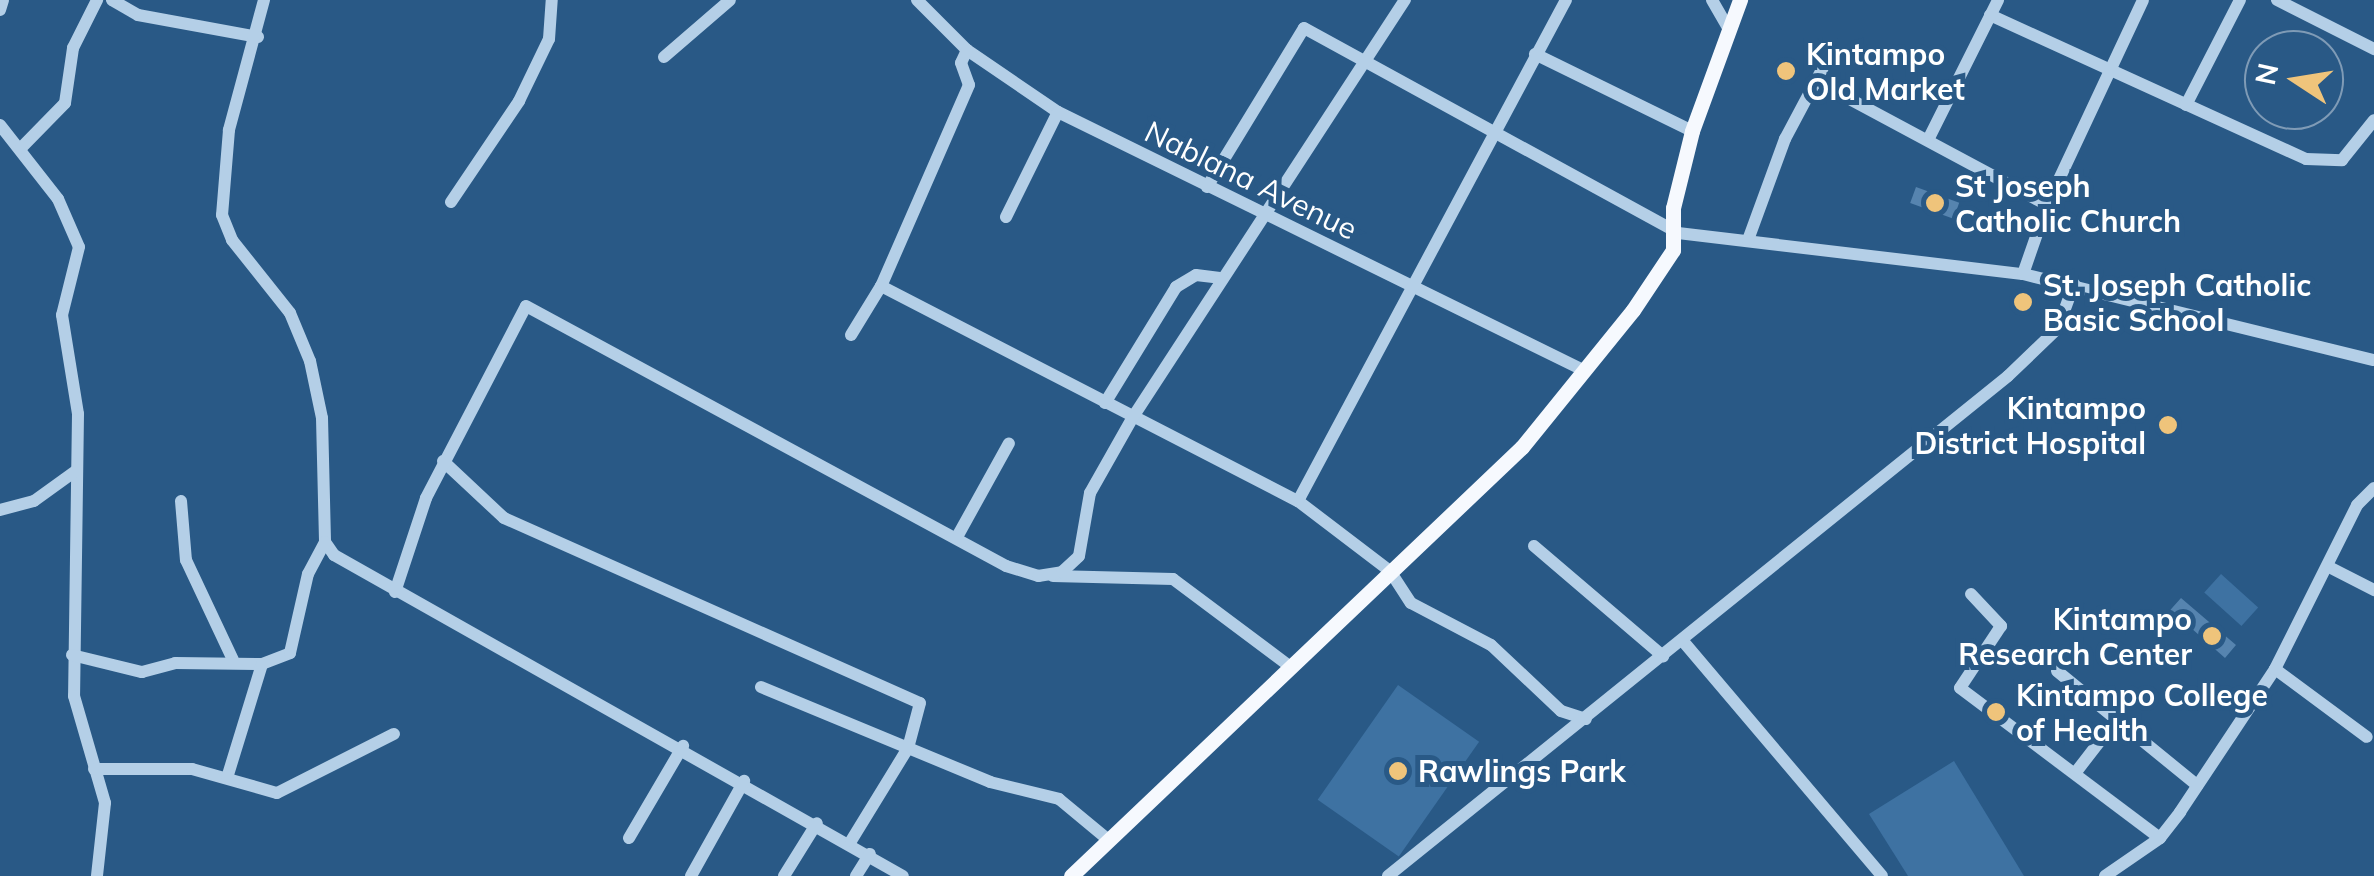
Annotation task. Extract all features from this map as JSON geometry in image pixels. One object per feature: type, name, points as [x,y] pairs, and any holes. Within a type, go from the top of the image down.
[{"type":"main road","points":[[1074,876],[1106,838],[1522,446],[1585,371],[1666,264],[1678,233],[1672,208],[1692,131],[1740,0]]},
{"type":"street","points":[[0,10],[3,0]]},
{"type":"street","points":[[21,148],[65,104],[73,48],[97,0]]},
{"type":"street","points":[[112,0],[138,14],[258,37]]},
{"type":"street","points":[[72,656],[142,672],[233,660],[262,664],[290,653],[308,574],[325,542],[322,418],[310,361],[290,313],[232,240],[222,216],[229,130],[258,37],[264,0]]},
{"type":"street","points":[[450,202],[519,101],[549,39],[552,0]]},
{"type":"street","points":[[664,57],[730,0]]},
{"type":"street","name":"Nablana Avenue","points":[[916,0],[966,50],[1058,112],[1585,371]]},
{"type":"street","points":[[1051,575],[1078,556],[1090,492],[1133,417],[1262,213],[1405,0]]},
{"type":"street","points":[[1298,502],[1566,0]]},
{"type":"street","points":[[1712,0],[1728,28]]},
{"type":"street","points":[[1930,136],[1998,0]]},
{"type":"street","points":[[2024,274],[2046,204],[2143,0]]},
{"type":"street","points":[[2186,105],[2240,0]]},
{"type":"street","points":[[2284,1],[2374,50]]},
{"type":"street","points":[[1990,16],[2294,156],[2328,162],[2353,154],[2374,120]]},
{"type":"street","points":[[1208,186],[1304,28],[1362,65],[1678,233],[2024,274],[2374,360]]},
{"type":"street","points":[[852,335],[880,286],[969,85],[960,63],[966,50]]},
{"type":"street","points":[[1536,54],[1692,131]]},
{"type":"street","points":[[1748,240],[1828,58]]},
{"type":"street","points":[[1816,81],[1930,136],[2046,204]]},
{"type":"street","points":[[1006,216],[1058,112]]},
{"type":"street","points":[[0,125],[21,148],[71,221],[79,246],[62,315],[74,354],[77,470],[72,656],[105,814],[97,876]]},
{"type":"street","points":[[1105,403],[1176,287],[1196,275],[1222,278]]},
{"type":"street","points":[[1388,876],[2008,376],[2058,328],[2074,284]]},
{"type":"street","points":[[880,286],[1298,502],[1390,570],[1412,604],[1491,645],[1560,711],[1586,719]]},
{"type":"street","points":[[395,592],[443,461],[515,314],[538,306],[784,451],[1021,573],[1082,582],[1142,573],[1172,579],[1288,665]]},
{"type":"street","points":[[957,537],[1009,443]]},
{"type":"street","points":[[443,461],[504,518],[920,703],[908,748],[851,842]]},
{"type":"street","points":[[0,510],[34,501],[77,470]]},
{"type":"street","points":[[2105,876],[2160,838],[2197,785],[2275,668],[2357,505],[2374,488]]},
{"type":"street","points":[[182,501],[186,560],[233,660]]},
{"type":"street","points":[[325,542],[395,592],[682,746],[903,876]]},
{"type":"street","points":[[1534,546],[1663,656]]},
{"type":"street","points":[[2329,567],[2374,590]]},
{"type":"street","points":[[1971,594],[2001,626],[1960,688],[2160,838]]},
{"type":"street","points":[[1682,640],[1882,876]]},
{"type":"street","points":[[228,778],[262,664]]},
{"type":"street","points":[[2275,668],[2367,737]]},
{"type":"street","points":[[2057,671],[2197,785]]},
{"type":"street","points":[[761,688],[908,748],[1059,799],[1106,838]]},
{"type":"street","points":[[2076,772],[2117,719]]},
{"type":"street","points":[[94,769],[136,763],[228,778],[250,788],[293,788],[394,734]]},
{"type":"street","points":[[629,838],[682,746]]},
{"type":"street","points":[[691,876],[744,781]]},
{"type":"street","points":[[784,876],[817,823]]},
{"type":"street","points":[[856,876],[870,854]]},
{"type":"shaded area","points":[[2221,574],[2258,607],[2241,626],[2204,593]]},
{"type":"shaded area","name":"Rawlings Park","points":[[1398,685],[1479,742],[1399,856],[1318,800]]},
{"type":"shaded area","points":[[1954,761],[2024,876],[1908,876],[1869,814]]},
{"type":"building","name":"St Joseph Catholic Church","points":[[1916,187],[1959,203],[1953,219],[1910,203]]},
{"type":"building","name":"Kintampo Research Center","points":[[2181,598],[2236,645],[2225,658],[2182,620],[2176,627],[2164,617]]},
{"type":"place","name":"Kintampo Old Market","points":[[1786,71]]},
{"type":"place","name":"St Joseph Catholic Church","points":[[1935,203]]},
{"type":"place","name":"St. Joseph Catholic Basic School","points":[[2023,302]]},
{"type":"place","name":"Kintampo District Hospital","points":[[2168,425]]},
{"type":"place","name":"Kintampo Research Center","points":[[2212,636]]},
{"type":"place","name":"Kintampo College of Health","points":[[1996,712]]},
{"type":"place","name":"Rawlings Park","points":[[1398,771]]}]
